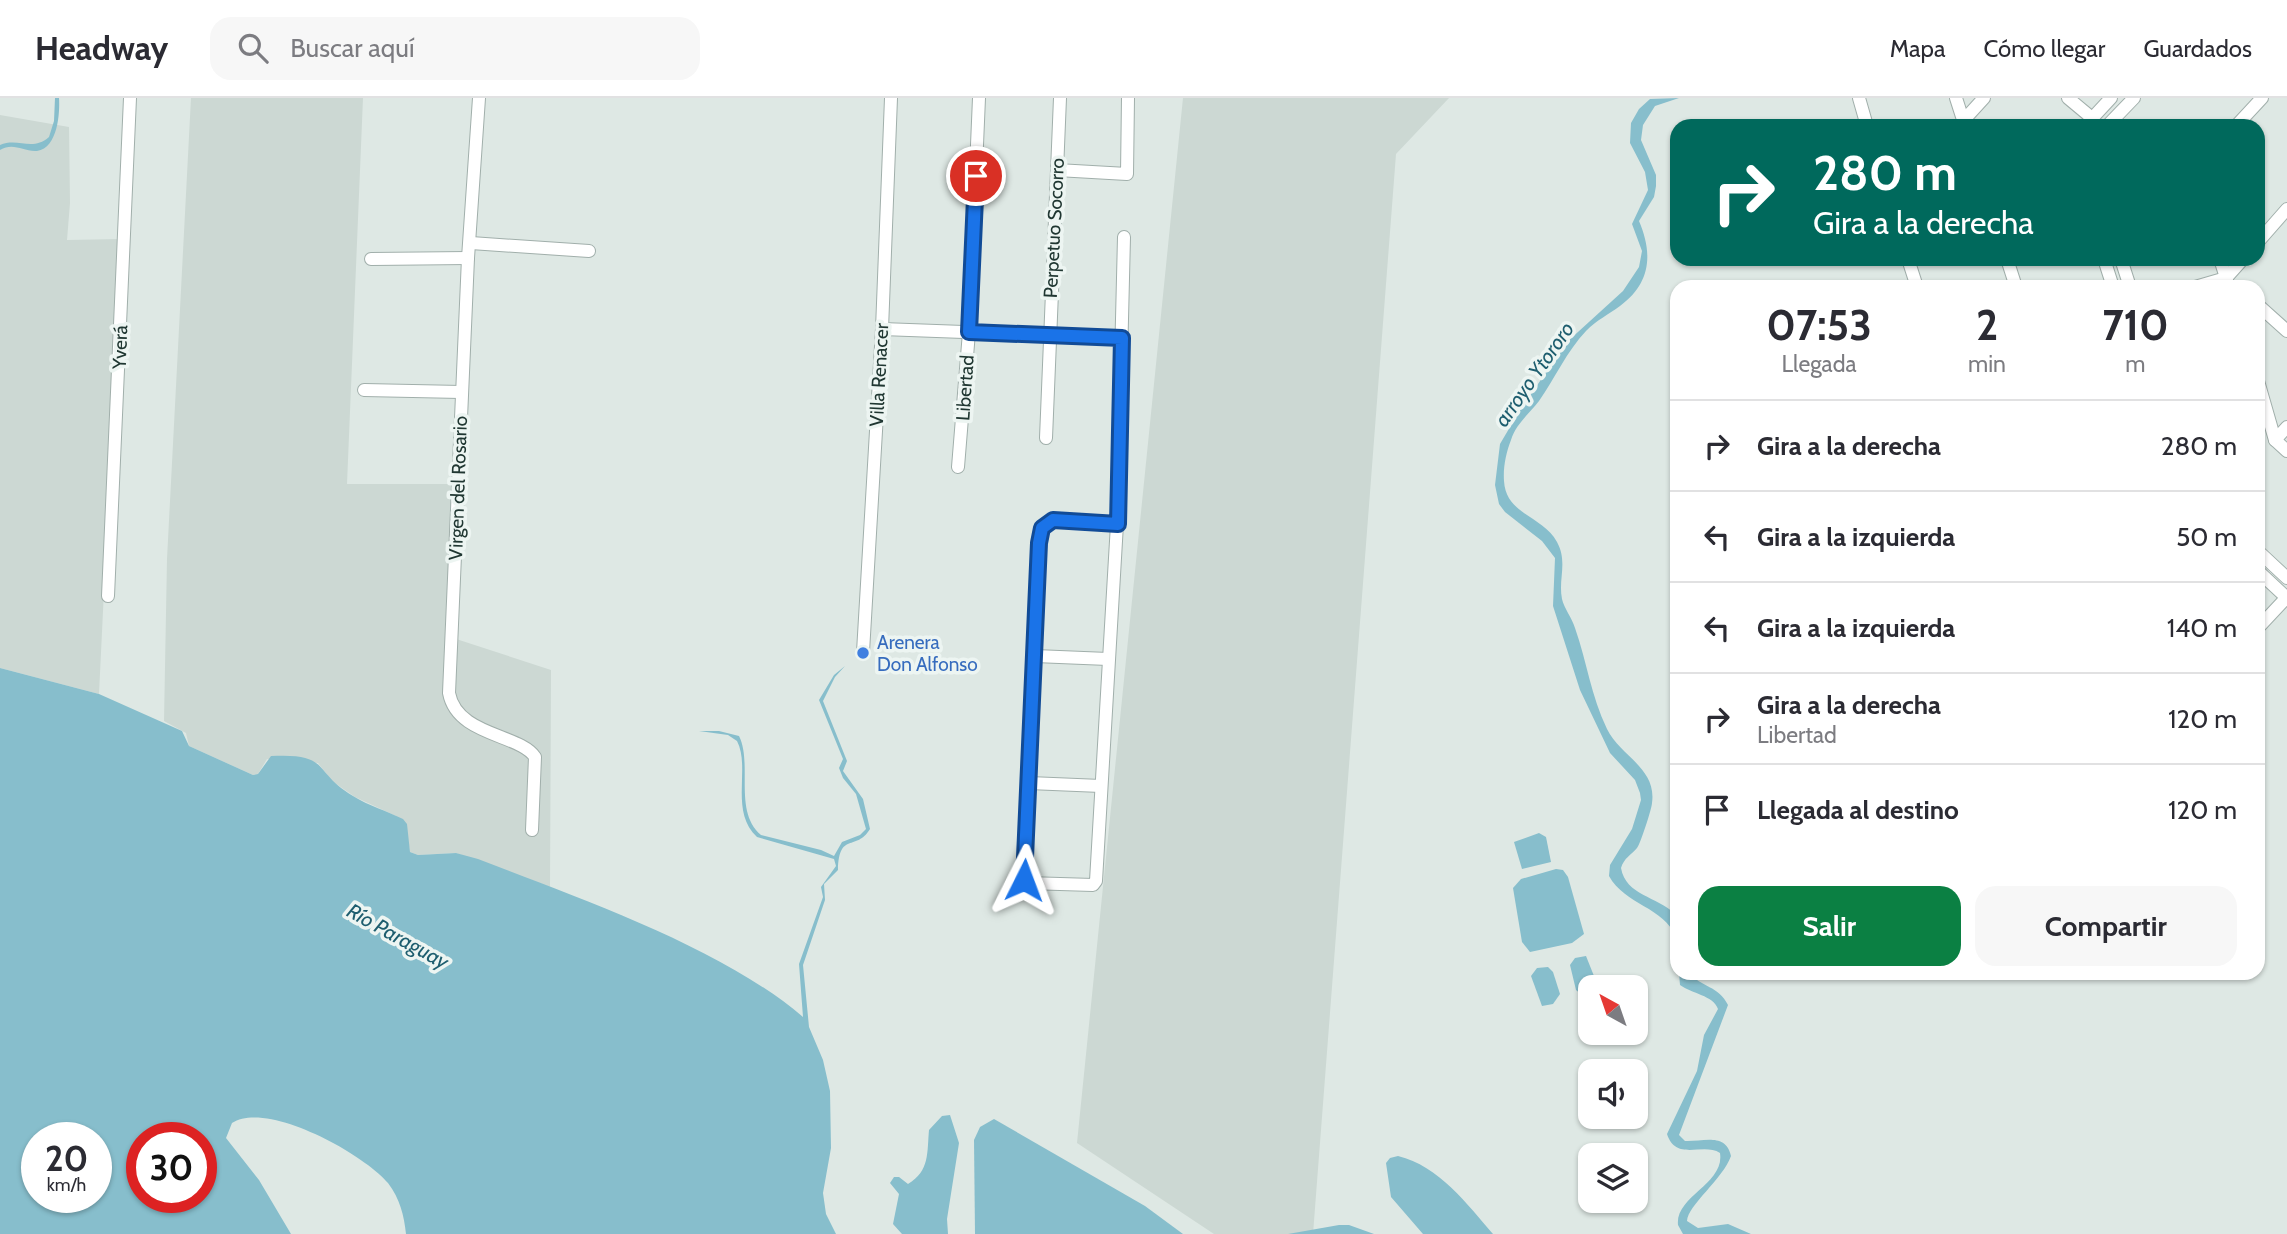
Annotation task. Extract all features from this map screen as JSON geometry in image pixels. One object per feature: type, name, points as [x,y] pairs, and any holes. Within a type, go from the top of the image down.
[{"type":"street","name":"Yverá","points":[[108,596],[130,98]]},
{"type":"street","name":"Virgen del Rosario","points":[[480,98],[461,392],[449,694],[455,710],[474,724],[496,738],[518,744],[535,757],[532,830]]},
{"type":"street","name":"Villa Renacer","points":[[863,652],[882,329],[891,98]]},
{"type":"street","name":"Libertad","points":[[958,467],[969,332],[979,98]]},
{"type":"street","name":"Perpetuo Socorro","points":[[1046,438],[1060,98]]},
{"type":"street","points":[[1057,170],[1127,174],[1128,98]]},
{"type":"street","points":[[1859,98],[1865,119]]},
{"type":"street","points":[[1956,98],[1963,119]]},
{"type":"street","points":[[1967,119],[1984,98]]},
{"type":"street","points":[[2067,98],[2085,119]]},
{"type":"street","points":[[2091,119],[2111,98]]},
{"type":"street","points":[[2114,119],[2134,98]]},
{"type":"street","points":[[2242,119],[2262,98]]},
{"type":"street","points":[[2265,235],[2285,216]]},
{"type":"street","points":[[1118,524],[1053,520],[1042,528],[1039,543],[1024,880],[1027,883],[1095,884],[1118,524],[1124,237]]},
{"type":"street","points":[[471,243],[589,251]]},
{"type":"street","points":[[372,259],[468,258]]},
{"type":"street","points":[[2265,311],[2287,331]]},
{"type":"street","points":[[882,329],[1122,338]]},
{"type":"street","points":[[364,390],[461,392]]},
{"type":"street","points":[[2265,405],[2275,440],[2287,451]]},
{"type":"street","points":[[2275,440],[2287,427]]},
{"type":"street","points":[[2265,558],[2287,578]]},
{"type":"street","points":[[2265,577],[2287,597],[2265,621]]},
{"type":"street","points":[[1035,656],[1108,659]]},
{"type":"street","points":[[1029,783],[1101,786]]},
{"type":"shaded area","points":[[191,98],[363,98],[347,484],[454,484],[450,637],[551,670],[550,887],[456,853],[418,855],[410,852],[407,833],[396,816],[355,797],[332,781],[318,763],[267,759],[258,774],[253,775],[189,746],[186,733],[164,721],[167,559]]},
{"type":"shaded area","points":[[1183,98],[1449,98],[1396,154],[1313,1234],[1214,1234],[1077,1143]]},
{"type":"shaded area","points":[[0,115],[69,127],[70,203],[67,240],[121,239],[99,694],[0,668]]},
{"type":"water","points":[[55,98],[59,98],[58,120],[53,137],[44,148],[37,151],[14,147],[0,150],[0,145],[7,143],[31,144],[49,137],[54,121]]},
{"type":"water","points":[[1679,98],[1655,106],[1643,125],[1641,140],[1656,175],[1656,186],[1654,197],[1639,221],[1647,256],[1643,278],[1630,297],[1590,327],[1579,339],[1539,401],[1519,424],[1506,455],[1504,481],[1511,501],[1551,533],[1557,542],[1562,557],[1562,599],[1575,628],[1602,717],[1613,738],[1649,780],[1652,803],[1646,826],[1637,848],[1621,868],[1624,877],[1636,890],[1670,910],[1670,927],[1654,912],[1625,894],[1609,876],[1610,865],[1632,829],[1641,800],[1640,793],[1635,780],[1610,753],[1580,690],[1553,606],[1555,558],[1542,541],[1505,512],[1499,504],[1495,485],[1500,444],[1520,410],[1567,342],[1623,291],[1639,267],[1642,251],[1632,224],[1648,190],[1645,172],[1630,143],[1631,123],[1639,109],[1650,99]]},
{"type":"water","name":"Río Paraguay","points":[[845,666],[835,677],[823,701],[847,761],[843,771],[863,799],[870,829],[865,836],[841,850],[838,870],[824,884],[825,900],[803,965],[809,1027],[823,1060],[830,1091],[831,1148],[823,1193],[826,1214],[836,1234],[406,1234],[396,1195],[376,1171],[337,1145],[290,1124],[248,1118],[232,1123],[226,1138],[259,1180],[291,1234],[0,1234],[0,668],[99,694],[182,731],[189,746],[253,775],[258,774],[271,756],[304,757],[319,765],[331,779],[353,796],[403,819],[407,824],[410,852],[418,855],[456,853],[478,859],[648,926],[732,968],[803,1017],[799,964],[823,897],[821,887],[836,866],[834,859],[757,837],[744,815],[741,752],[737,741],[728,735],[699,731],[719,731],[739,736],[743,747],[745,801],[753,825],[761,835],[821,850],[834,856],[842,842],[860,835],[866,829],[856,794],[843,778],[839,768],[843,759],[819,700],[834,675]]},
{"type":"water","points":[[1539,833],[1546,837],[1551,862],[1522,869],[1514,842]]},
{"type":"water","points":[[1556,869],[1563,870],[1568,877],[1584,934],[1572,943],[1530,952],[1522,942],[1513,888],[1521,879]]},
{"type":"water","points":[[1586,956],[1594,975],[1578,975],[1578,992],[1570,965],[1575,958]]},
{"type":"water","points":[[1548,967],[1553,972],[1560,994],[1553,1004],[1542,1006],[1531,976],[1537,968]]},
{"type":"water","points":[[1680,980],[1698,980],[1720,994],[1728,1005],[1679,1135],[1685,1141],[1719,1141],[1731,1156],[1721,1174],[1693,1207],[1687,1221],[1698,1228],[1728,1224],[1751,1234],[1683,1234],[1678,1225],[1684,1206],[1708,1182],[1720,1164],[1720,1153],[1677,1147],[1667,1134],[1697,1071],[1704,1035],[1718,1009],[1712,1001],[1680,985]]},
{"type":"water","points":[[950,1115],[959,1143],[947,1219],[948,1234],[902,1234],[893,1224],[899,1194],[890,1183],[894,1177],[899,1177],[908,1184],[915,1179],[926,1160],[929,1130],[942,1116]]},
{"type":"water","points":[[994,1119],[1145,1206],[1183,1234],[975,1234],[974,1140],[980,1127]]},
{"type":"water","points":[[1398,1156],[1413,1161],[1439,1177],[1493,1234],[1423,1234],[1391,1197],[1386,1163],[1390,1158]]},
{"type":"water","points":[[1349,1225],[1374,1234],[1288,1234]]},
{"type":"place","name":"Arenera Don Alfonso","points":[[863,653]]},
{"type":"route","points":[[976,176],[969,332],[1122,338],[1118,524],[1053,520],[1042,528],[1039,543],[1024,880]]},
{"type":"water label","name":"arroyo Ytororo","points":[[1534,374]]}]
